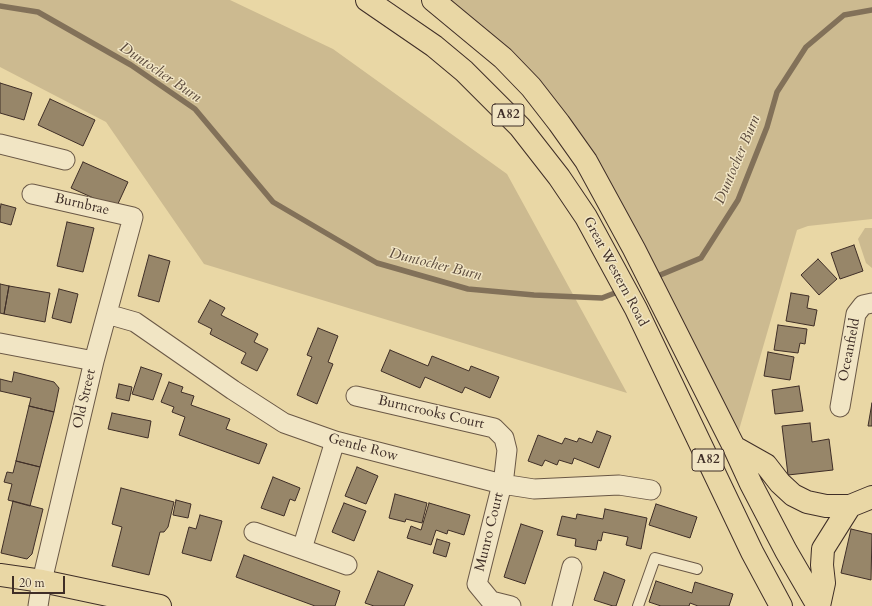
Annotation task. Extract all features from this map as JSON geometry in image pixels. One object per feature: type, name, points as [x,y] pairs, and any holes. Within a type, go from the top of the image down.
[{"type":"main road","name":"Great Western Road","points":[[367,0],[409,28],[458,66],[520,127],[560,177],[586,217],[636,309],[752,552],[781,606]]},
{"type":"main road","name":"Great Western Road","points":[[433,0],[503,58],[531,87],[586,161],[634,249],[779,538],[818,606]]},
{"type":"main road","points":[[734,447],[766,464],[780,483],[793,495],[807,502],[826,506],[850,506],[872,497]]},
{"type":"main road","points":[[818,606],[824,583],[822,565],[823,549],[850,506]]},
{"type":"main road","points":[[0,575],[42,581],[160,606]]},
{"type":"street","points":[[0,144],[65,160]]},
{"type":"street","name":"Burnbrae","points":[[32,194],[133,217]]},
{"type":"street","name":"Old Street","points":[[38,606],[42,581],[94,361],[133,217]]},
{"type":"street","name":"Oceanfield","points":[[840,407],[856,314],[863,305],[872,302]]},
{"type":"street","name":"Gentle Row","points":[[107,314],[135,322],[233,390],[284,423],[335,441],[502,484],[534,489],[619,485],[651,490]]},
{"type":"street","points":[[0,343],[94,361]]},
{"type":"street","name":"Burncrooks Court","points":[[356,396],[494,428],[504,438],[507,450],[502,484]]},
{"type":"street","points":[[302,549],[335,441]]},
{"type":"street","name":"Munro Court","points":[[502,484],[477,584],[491,601],[512,606]]},
{"type":"street","points":[[254,532],[348,565]]},
{"type":"street","points":[[562,606],[572,567]]},
{"type":"lane","points":[[638,606],[655,558],[697,569]]},
{"type":"shaded area","points":[[0,0],[230,0],[333,49],[507,174],[627,393],[204,264],[106,122],[0,67]]},
{"type":"shaded area","points":[[433,0],[872,0],[872,219],[808,226],[797,230],[734,447],[559,123]]},
{"type":"shaded area","points":[[865,228],[872,228],[872,268],[866,263],[858,239]]},
{"type":"building","points":[[0,83],[32,93],[24,120],[0,113]]},
{"type":"building","points":[[50,99],[95,120],[83,146],[38,125]]},
{"type":"building","points":[[83,162],[128,182],[116,208],[71,188]]},
{"type":"building","points":[[1,204],[16,208],[11,225],[0,222]]},
{"type":"building","points":[[67,222],[94,228],[83,272],[57,266]]},
{"type":"building","points":[[854,245],[863,271],[840,279],[831,253]]},
{"type":"building","points":[[149,255],[170,261],[159,302],[138,296]]},
{"type":"building","points":[[818,259],[837,279],[819,295],[801,275]]},
{"type":"building","points":[[0,284],[9,286],[4,314],[0,313]]},
{"type":"building","points":[[9,286],[50,293],[45,322],[4,314]]},
{"type":"building","points":[[59,289],[78,294],[71,323],[52,318]]},
{"type":"building","points":[[791,293],[809,296],[807,308],[817,310],[814,326],[786,321]]},
{"type":"building","points":[[210,300],[225,308],[221,315],[258,334],[254,342],[268,349],[257,371],[241,363],[246,353],[210,334],[212,329],[198,322]]},
{"type":"building","points":[[778,325],[807,329],[805,344],[800,343],[798,353],[774,350]]},
{"type":"building","points":[[318,328],[338,336],[328,362],[333,364],[317,404],[297,395],[312,357],[307,355]]},
{"type":"building","points":[[390,350],[428,366],[432,356],[469,371],[471,366],[499,377],[490,398],[465,387],[462,393],[425,377],[420,388],[381,371]]},
{"type":"building","points":[[768,352],[794,357],[790,380],[764,376]]},
{"type":"building","points":[[141,367],[162,374],[153,400],[132,394]]},
{"type":"building","points":[[14,372],[54,382],[59,388],[54,412],[29,406],[31,398],[0,391],[0,379],[12,382]]},
{"type":"building","points":[[169,382],[183,387],[181,392],[194,396],[191,405],[230,419],[226,429],[267,444],[259,464],[179,435],[185,417],[172,412],[174,407],[161,402]]},
{"type":"building","points":[[119,384],[132,387],[129,401],[116,398]]},
{"type":"building","points":[[799,386],[803,411],[775,414],[772,390]]},
{"type":"building","points":[[872,403],[872,426],[868,426]]},
{"type":"building","points":[[29,406],[54,412],[40,467],[16,461]]},
{"type":"building","points":[[112,413],[151,421],[148,438],[108,429]]},
{"type":"building","points":[[810,423],[812,442],[829,439],[833,470],[788,475],[782,426]]},
{"type":"building","points":[[597,431],[611,436],[599,468],[574,458],[572,464],[559,460],[557,465],[545,460],[542,466],[528,461],[538,435],[562,444],[565,438],[577,442],[579,438],[592,443]]},
{"type":"building","points":[[16,461],[40,467],[30,506],[8,500],[12,484],[4,482],[7,472],[13,473]]},
{"type":"building","points":[[357,467],[378,476],[366,504],[345,496]]},
{"type":"building","points":[[273,477],[300,488],[295,501],[290,499],[284,516],[261,508]]},
{"type":"building","points":[[121,488],[174,502],[168,527],[164,532],[160,532],[149,575],[112,566],[122,527],[112,524]]},
{"type":"building","points":[[395,494],[427,503],[422,523],[406,519],[405,522],[389,518]]},
{"type":"building","points":[[176,500],[191,504],[188,518],[173,515]]},
{"type":"building","points":[[13,501],[43,509],[32,554],[27,559],[1,553]]},
{"type":"building","points":[[344,503],[366,511],[354,541],[332,532]]},
{"type":"building","points":[[429,503],[470,515],[464,535],[448,530],[447,534],[436,530],[431,545],[407,538],[411,526],[421,530]]},
{"type":"building","points":[[656,504],[697,517],[690,538],[649,525]]},
{"type":"building","points":[[605,509],[647,518],[641,549],[626,545],[628,537],[603,532],[601,541],[598,540],[596,550],[575,546],[576,539],[557,535],[562,516],[576,519],[577,514],[603,519]]},
{"type":"building","points":[[200,515],[222,521],[211,561],[182,553],[189,527],[196,529]]},
{"type":"building","points":[[521,524],[543,531],[525,584],[504,577]]},
{"type":"building","points":[[851,529],[872,534],[871,580],[841,573]]},
{"type":"building","points":[[437,539],[450,543],[446,557],[433,553]]},
{"type":"building","points":[[244,555],[340,591],[335,606],[315,606],[236,577]]},
{"type":"building","points":[[378,571],[413,585],[404,606],[374,606],[365,603]]},
{"type":"building","points":[[604,572],[625,580],[616,606],[594,600]]},
{"type":"building","points":[[656,581],[692,593],[695,582],[733,594],[729,606],[698,606],[690,603],[689,606],[661,606],[649,602]]},
{"type":"waterway","name":"Duntocher Burn","points":[[0,6],[38,12],[131,65],[195,109],[273,202],[377,263],[468,289],[534,295],[602,298],[620,291]]},
{"type":"waterway","name":"Duntocher Burn","points":[[653,278],[701,258],[738,200],[767,127],[777,92],[806,47],[844,15],[872,10]]}]
